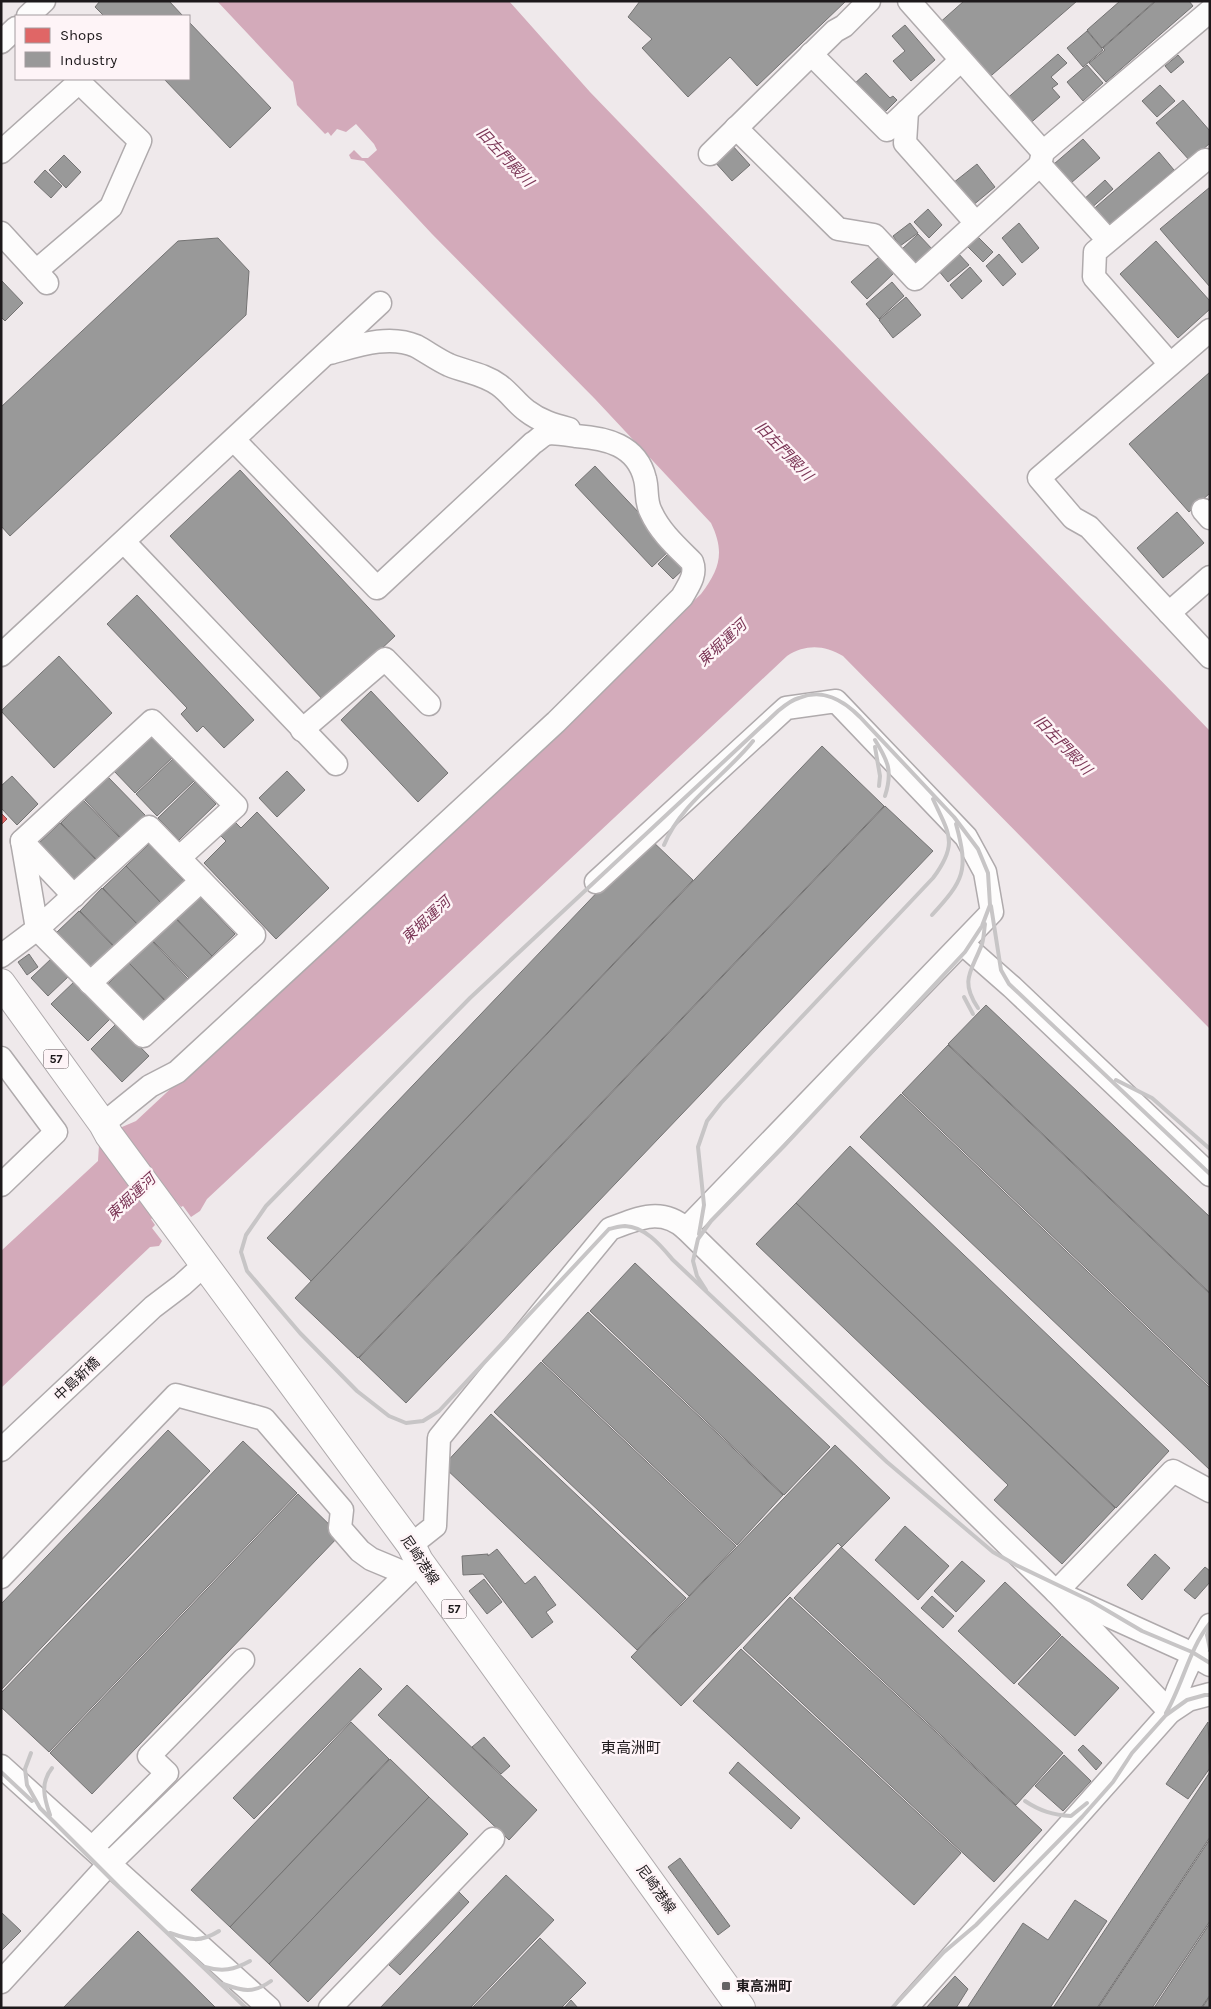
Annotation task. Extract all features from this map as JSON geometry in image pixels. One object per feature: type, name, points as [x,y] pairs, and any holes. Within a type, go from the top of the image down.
[{"type":"main road","name":"57","points":[[1,983],[106,1130]]},
{"type":"main road","name":"尼崎港線","points":[[106,1130],[204,1265],[412,1560],[741,2008]]},
{"type":"street","points":[[29,15],[44,1]]},
{"type":"street","points":[[710,154],[811,54],[869,1]]},
{"type":"street","points":[[909,1],[961,60],[1108,240]]},
{"type":"street","points":[[736,128],[838,229],[874,235],[914,279],[976,223],[1041,159],[1210,11]]},
{"type":"street","points":[[1,42],[15,29]]},
{"type":"street","points":[[811,54],[887,130],[961,60]]},
{"type":"street","points":[[1,152],[79,82],[140,140],[111,207],[41,277],[1,233]]},
{"type":"street","points":[[907,111],[905,144],[976,223]]},
{"type":"street","points":[[1170,364],[1094,277],[1095,252],[1205,160]]},
{"type":"street","points":[[1,655],[380,303]]},
{"type":"street","points":[[1210,330],[1038,478],[1073,518],[1089,527],[1210,657]]},
{"type":"street","points":[[106,1130],[150,1086],[178,1072],[556,722],[682,597],[692,580],[694,568],[692,562],[662,532],[650,511],[646,496],[646,479],[637,460],[625,448],[611,441],[542,421],[526,410],[498,384],[483,376],[449,365],[414,346],[400,342],[369,343],[326,354]]},
{"type":"street","points":[[234,440],[378,588],[533,443],[546,434],[597,437]]},
{"type":"street","points":[[124,542],[336,764]]},
{"type":"street","points":[[1169,613],[1210,577]]},
{"type":"street","points":[[302,730],[385,658],[429,704]]},
{"type":"street","points":[[596,882],[786,708],[836,701],[966,837],[985,872],[992,912],[686,1229]]},
{"type":"street","points":[[22,842],[152,721],[236,806],[179,858]]},
{"type":"street","points":[[1,956],[37,929],[149,827],[254,935],[143,1036],[37,929],[22,842]]},
{"type":"street","points":[[22,842],[74,896]]},
{"type":"street","points":[[90,983],[201,881]]},
{"type":"street","points":[[963,944],[1012,987],[1210,1176]]},
{"type":"street","points":[[1,1058],[56,1132],[1,1185]]},
{"type":"street","points":[[1,1982],[109,1864],[412,1560],[435,1526],[439,1438],[610,1229],[637,1218],[665,1216],[678,1222],[686,1229],[1056,1592],[1170,1712]]},
{"type":"street","name":"中島新橋","points":[[1,1450],[153,1307],[204,1265]]},
{"type":"street","points":[[1,1577],[176,1396],[264,1419],[342,1510],[340,1528],[360,1551],[371,1559],[412,1560]]},
{"type":"street","points":[[1056,1592],[1173,1471],[1210,1491]]},
{"type":"street","points":[[1056,1592],[1201,1660]]},
{"type":"street","points":[[1170,1712],[1178,1686],[1201,1660],[1210,1625]]},
{"type":"street","points":[[92,1848],[167,1773],[149,1756],[243,1660]]},
{"type":"street","points":[[906,2008],[1170,1712],[1188,1700],[1210,1694]]},
{"type":"street","points":[[1,1766],[269,2008]]},
{"type":"street","points":[[330,2008],[493,1839]]},
{"type":"water","points":[[217,1],[509,1],[590,92],[1210,731],[1210,1029],[843,656],[822,648],[801,649],[787,656],[207,1199],[200,1211],[191,1217],[183,1206],[181,1207],[176,1201],[151,1219],[155,1225],[152,1228],[162,1241],[159,1246],[150,1247],[1,1388],[1,1251],[98,1161],[99,1145],[122,1127],[136,1121],[701,594],[713,576],[718,560],[718,543],[711,523],[595,399],[432,234],[364,161],[351,159],[349,155],[354,150],[362,158],[368,158],[377,150],[374,144],[356,124],[346,132],[337,129],[331,136],[328,132],[325,134],[297,105],[293,82]]},
{"type":"building: Shops","points":[[1,813],[7,819],[1,825]]},
{"type":"building: Industry","points":[[100,1],[169,1],[182,15],[103,15],[95,7]]},
{"type":"building: Industry","points":[[640,1],[846,1],[757,86],[730,57],[688,97],[642,48],[652,39],[628,17]]},
{"type":"building: Industry","points":[[964,1],[1077,1],[985,81],[937,25]]},
{"type":"building: Industry","points":[[1120,1],[1155,1],[1102,48],[1087,30]]},
{"type":"building: Industry","points":[[1156,1],[1189,1],[1193,6],[1106,82],[1089,63],[1105,50],[1103,48]]},
{"type":"building: Industry","points":[[190,23],[271,108],[230,148],[165,80],[190,80]]},
{"type":"building: Industry","points":[[905,25],[935,60],[911,81],[893,61],[905,51],[892,36]]},
{"type":"building: Industry","points":[[1087,31],[1103,50],[1083,67],[1067,48]]},
{"type":"building: Industry","points":[[1058,54],[1067,63],[1051,77],[1058,84],[1052,88],[1060,97],[1026,127],[1004,101]]},
{"type":"building: Industry","points":[[1178,55],[1184,62],[1171,73],[1165,66]]},
{"type":"building: Industry","points":[[1087,65],[1103,83],[1083,101],[1067,82]]},
{"type":"building: Industry","points":[[866,73],[890,98],[893,96],[897,100],[881,116],[852,86]]},
{"type":"building: Industry","points":[[1160,85],[1175,101],[1157,117],[1142,101]]},
{"type":"building: Industry","points":[[1183,100],[1210,131],[1210,143],[1190,161],[1156,123]]},
{"type":"building: Industry","points":[[1083,139],[1100,158],[1071,183],[1054,164]]},
{"type":"building: Industry","points":[[732,145],[750,165],[732,181],[714,161]]},
{"type":"building: Industry","points":[[1159,152],[1174,170],[1104,230],[1089,213]]},
{"type":"building: Industry","points":[[64,155],[81,172],[66,188],[49,170]]},
{"type":"building: Industry","points":[[977,164],[995,187],[972,206],[953,183]]},
{"type":"building: Industry","points":[[45,170],[62,186],[51,198],[34,182]]},
{"type":"building: Industry","points":[[1105,180],[1113,189],[1089,210],[1082,201]]},
{"type":"building: Industry","points":[[1210,187],[1210,287],[1160,229]]},
{"type":"building: Industry","points":[[928,209],[942,225],[929,238],[914,222]]},
{"type":"building: Industry","points":[[910,223],[918,233],[900,246],[893,236]]},
{"type":"building: Industry","points":[[1019,223],[1039,248],[1022,263],[1002,238]]},
{"type":"building: Industry","points":[[918,234],[933,250],[916,266],[901,250]]},
{"type":"building: Industry","points":[[975,234],[993,252],[983,262],[965,244]]},
{"type":"building: Industry","points":[[218,238],[249,271],[246,315],[10,536],[1,526],[1,407],[178,241]]},
{"type":"building: Industry","points":[[1156,241],[1210,301],[1210,309],[1178,338],[1120,274]]},
{"type":"building: Industry","points":[[957,252],[969,265],[948,282],[938,270]]},
{"type":"building: Industry","points":[[999,254],[1016,274],[1003,286],[986,266]]},
{"type":"building: Industry","points":[[879,257],[894,273],[867,299],[851,282]]},
{"type":"building: Industry","points":[[970,267],[982,281],[962,299],[950,285]]},
{"type":"building: Industry","points":[[1,280],[23,303],[5,321],[1,317]]},
{"type":"building: Industry","points":[[892,282],[904,296],[879,319],[866,304]]},
{"type":"building: Industry","points":[[906,297],[921,315],[893,338],[879,320]]},
{"type":"building: Industry","points":[[1210,372],[1210,493],[1189,512],[1129,444]]},
{"type":"building: Industry","points":[[595,466],[672,548],[652,567],[575,485]]},
{"type":"building: Industry","points":[[240,470],[395,636],[325,702],[170,536]]},
{"type":"building: Industry","points":[[1177,512],[1204,543],[1163,578],[1137,548]]},
{"type":"building: Industry","points":[[673,549],[688,565],[673,579],[658,564]]},
{"type":"building: Industry","points":[[137,595],[254,720],[224,748],[203,726],[197,732],[181,714],[187,708],[107,624]]},
{"type":"building: Industry","points":[[59,656],[112,713],[54,768],[1,711]]},
{"type":"building: Industry","points":[[371,691],[448,773],[418,802],[341,720]]},
{"type":"building: Industry","points":[[152,735],[173,757],[135,793],[114,771]]},
{"type":"building: Industry","points":[[822,746],[884,806],[358,1358],[295,1298]]},
{"type":"building: Industry","points":[[174,758],[195,780],[157,816],[136,794]]},
{"type":"building: Industry","points":[[287,771],[305,790],[277,817],[259,798]]},
{"type":"building: Industry","points":[[12,776],[38,804],[17,825],[1,808],[1,786]]},
{"type":"building: Industry","points":[[108,777],[145,815],[121,838],[85,800]]},
{"type":"building: Industry","points":[[195,782],[216,804],[179,840],[158,818]]},
{"type":"building: Industry","points":[[83,800],[120,838],[97,860],[61,823]]},
{"type":"building: Industry","points":[[885,806],[933,851],[406,1403],[359,1358]]},
{"type":"building: Industry","points":[[257,812],[329,888],[276,939],[204,863],[226,841],[221,836],[235,822],[241,828]]},
{"type":"building: Industry","points":[[60,823],[97,861],[74,883],[37,845]]},
{"type":"building: Industry","points":[[649,838],[693,880],[311,1281],[267,1238]]},
{"type":"building: Industry","points":[[149,844],[185,882],[162,904],[126,866]]},
{"type":"building: Industry","points":[[126,866],[162,904],[139,926],[103,888]]},
{"type":"building: Industry","points":[[102,888],[139,926],[116,948],[80,911]]},
{"type":"building: Industry","points":[[199,896],[235,934],[212,956],[176,918]]},
{"type":"building: Industry","points":[[79,911],[115,948],[92,971],[56,933]]},
{"type":"building: Industry","points":[[175,918],[212,956],[189,978],[152,940]]},
{"type":"building: Industry","points":[[152,941],[188,979],[166,1001],[129,963]]},
{"type":"building: Industry","points":[[29,954],[38,967],[27,975],[18,962]]},
{"type":"building: Industry","points":[[53,957],[70,975],[48,996],[31,978]]},
{"type":"building: Industry","points":[[129,963],[165,1001],[142,1023],[106,986]]},
{"type":"building: Industry","points":[[76,980],[112,1017],[88,1041],[51,1004]]},
{"type":"building: Industry","points":[[986,1005],[1210,1217],[1210,1293],[948,1044]]},
{"type":"building: Industry","points":[[117,1023],[149,1056],[122,1082],[91,1049]]},
{"type":"building: Industry","points":[[948,1045],[1210,1294],[1210,1386],[902,1093]]},
{"type":"building: Industry","points":[[901,1094],[1210,1388],[1210,1470],[860,1137]]},
{"type":"building: Industry","points":[[850,1146],[1169,1451],[1116,1508],[796,1203]]},
{"type":"building: Industry","points":[[796,1203],[1115,1508],[1062,1564],[994,1500],[1008,1485],[756,1244]]},
{"type":"building: Industry","points":[[635,1263],[830,1447],[784,1495],[590,1311]]},
{"type":"building: Industry","points":[[588,1312],[783,1495],[737,1545],[542,1361]]},
{"type":"building: Industry","points":[[541,1362],[736,1546],[689,1596],[494,1412]]},
{"type":"building: Industry","points":[[491,1414],[686,1598],[637,1650],[443,1466]]},
{"type":"building: Industry","points":[[168,1430],[210,1471],[1,1690],[1,1604]]},
{"type":"building: Industry","points":[[243,1441],[297,1493],[49,1752],[1,1707],[1,1693]]},
{"type":"building: Industry","points":[[835,1445],[890,1498],[842,1547],[838,1543],[681,1706],[631,1657]]},
{"type":"building: Industry","points":[[298,1494],[340,1535],[92,1794],[50,1753]]},
{"type":"building: Industry","points":[[905,1526],[949,1566],[918,1600],[875,1560]]},
{"type":"building: Industry","points":[[841,1547],[1063,1753],[1016,1805],[794,1598]]},
{"type":"building: Industry","points":[[497,1549],[525,1584],[535,1576],[556,1605],[546,1612],[553,1622],[532,1638],[483,1574],[463,1575],[462,1556],[488,1554],[488,1556]]},
{"type":"building: Industry","points":[[1155,1554],[1170,1568],[1142,1600],[1127,1585]]},
{"type":"building: Industry","points":[[962,1561],[985,1581],[956,1612],[934,1591]]},
{"type":"building: Industry","points":[[1205,1567],[1210,1571],[1210,1582],[1195,1599],[1184,1590]]},
{"type":"building: Industry","points":[[484,1579],[502,1602],[487,1614],[469,1591]]},
{"type":"building: Industry","points":[[1005,1582],[1061,1635],[1014,1684],[958,1631]]},
{"type":"building: Industry","points":[[932,1596],[954,1616],[943,1628],[921,1608]]},
{"type":"building: Industry","points":[[790,1597],[1042,1830],[994,1882],[743,1648]]},
{"type":"building: Industry","points":[[1062,1636],[1119,1688],[1075,1736],[1018,1684]]},
{"type":"building: Industry","points":[[741,1649],[961,1853],[914,1905],[693,1701]]},
{"type":"building: Industry","points":[[360,1668],[382,1689],[254,1819],[233,1798]]},
{"type":"building: Industry","points":[[407,1685],[537,1810],[509,1840],[378,1715]]},
{"type":"building: Industry","points":[[351,1722],[389,1759],[230,1927],[191,1890]]},
{"type":"building: Industry","points":[[1208,1722],[1210,1768],[1188,1799],[1166,1784]]},
{"type":"building: Industry","points":[[484,1737],[510,1766],[501,1774],[472,1747]]},
{"type":"building: Industry","points":[[1083,1745],[1102,1763],[1096,1770],[1078,1750]]},
{"type":"building: Industry","points":[[1064,1755],[1091,1781],[1063,1811],[1035,1786]]},
{"type":"building: Industry","points":[[390,1759],[429,1797],[269,1964],[230,1927]]},
{"type":"building: Industry","points":[[738,1762],[800,1818],[791,1829],[729,1773]]},
{"type":"building: Industry","points":[[1210,1772],[1210,1837],[1097,2008],[1053,2008]]},
{"type":"building: Industry","points":[[429,1797],[468,1834],[308,2002],[269,1964]]},
{"type":"building: Industry","points":[[1210,1839],[1210,1921],[1152,2008],[1098,2008]]},
{"type":"building: Industry","points":[[680,1858],[730,1926],[718,1935],[668,1867]]},
{"type":"building: Industry","points":[[506,1875],[554,1920],[470,2008],[380,2008]]},
{"type":"building: Industry","points":[[459,1892],[469,1902],[400,1975],[389,1965]]},
{"type":"building: Industry","points":[[1075,1900],[1107,1921],[1050,2008],[967,2008],[1023,1923],[1048,1940]]},
{"type":"building: Industry","points":[[1,1914],[21,1931],[1,1951]]},
{"type":"building: Industry","points":[[1210,1923],[1210,1995],[1201,2008],[1154,2008]]},
{"type":"building: Industry","points":[[138,1931],[216,2008],[63,2008]]},
{"type":"building: Industry","points":[[540,1938],[586,1983],[561,2008],[472,2008]]},
{"type":"building: Industry","points":[[955,1976],[968,1989],[956,2008],[926,2008]]},
{"type":"building: Industry","points":[[1210,1996],[1210,2008],[1202,2008]]},
{"type":"building: Industry","points":[[571,2000],[578,2008],[564,2008]]},
{"type":"railway","points":[[706,1290],[697,1276],[693,1261],[698,1239],[711,1221],[784,1146],[965,952],[982,926],[990,905],[988,873],[978,849],[954,817],[860,717],[847,705],[824,695],[808,695],[796,699],[778,711],[470,998],[266,1206],[246,1235],[241,1252],[247,1271],[300,1333],[357,1391],[389,1416],[406,1423],[423,1421],[439,1411],[609,1229],[625,1226],[633,1227],[658,1243],[673,1260],[887,1462],[993,1552],[1091,1601],[1142,1631],[1192,1652],[1210,1663]]},
{"type":"railway","points":[[875,740],[888,766],[889,780],[885,796]]},
{"type":"railway","points":[[664,845],[681,816],[692,803],[753,741]]},
{"type":"railway","points":[[875,747],[880,776],[879,786]]},
{"type":"railway","points":[[699,1234],[704,1205],[698,1147],[707,1121],[721,1103],[933,878],[941,866],[949,847],[947,830],[933,799]]},
{"type":"railway","points":[[932,915],[951,893],[961,874],[963,864],[962,853],[956,824]]},
{"type":"railway","points":[[991,906],[1001,970],[1009,984],[1210,1174]]},
{"type":"railway","points":[[978,1008],[972,998],[968,983],[971,969],[982,944],[985,924]]},
{"type":"railway","points":[[964,997],[973,1014]]},
{"type":"railway","points":[[1116,1080],[1152,1098],[1210,1149]]},
{"type":"railway","points":[[1166,1713],[1191,1655],[1210,1623]]},
{"type":"railway","points":[[1210,1627],[1207,1635],[1210,1649]]},
{"type":"railway","points":[[892,2008],[944,1952],[976,1925],[1082,1817],[1113,1782],[1132,1753],[1166,1715],[1187,1700],[1210,1695]]},
{"type":"railway","points":[[31,1753],[25,1769],[27,1785],[40,1808],[119,1887],[246,2008]]},
{"type":"railway","points":[[50,1815],[44,1791],[46,1779],[52,1768]]},
{"type":"railway","points":[[1,1772],[32,1801]]},
{"type":"railway","points":[[1025,1801],[1047,1812],[1071,1816],[1087,1803]]},
{"type":"railway","points":[[170,1933],[200,1939],[219,1931]]},
{"type":"railway","points":[[205,1967],[228,1969],[250,1961]]},
{"type":"railway","points":[[223,1984],[253,1990],[271,1981]]},
{"type":"place","name":"東高洲町","points":[[726,1986]]},
{"type":"district","name":"東高洲町","points":[[631,1748]]},
{"type":"water label","name":"旧左門殿川","points":[[505,157]]},
{"type":"water label","name":"旧左門殿川","points":[[784,451]]},
{"type":"water label","name":"東堀運河","points":[[722,643]]},
{"type":"water label","name":"旧左門殿川","points":[[1063,745]]},
{"type":"water label","name":"東堀運河","points":[[426,920]]},
{"type":"water label","name":"東堀運河","points":[[131,1197]]}]
